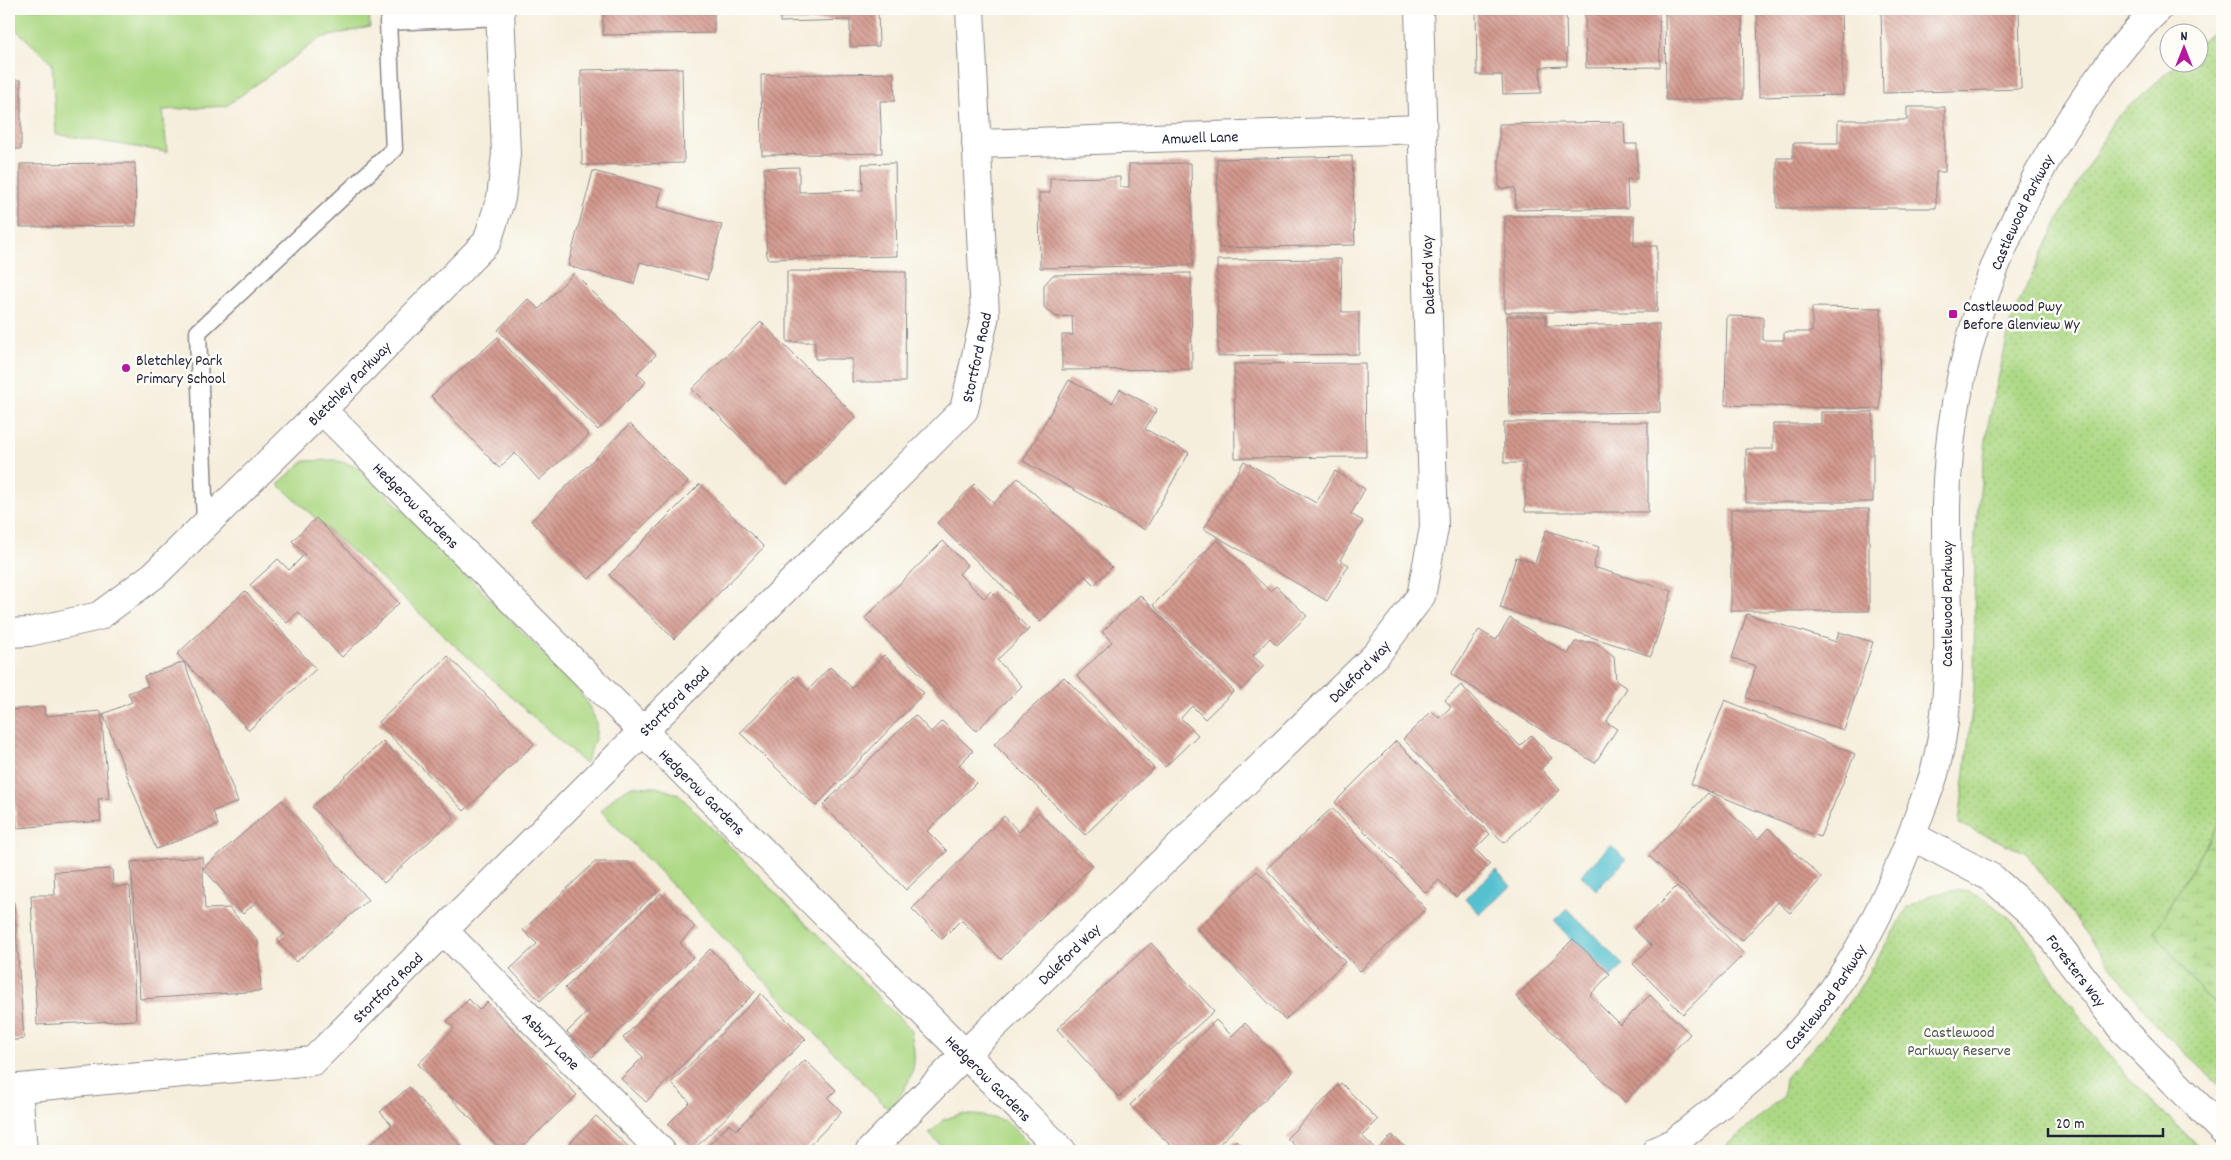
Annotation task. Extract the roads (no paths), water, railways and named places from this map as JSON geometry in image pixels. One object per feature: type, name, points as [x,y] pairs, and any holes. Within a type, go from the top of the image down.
[{"type":"street","name":"Stortford Road","points":[[13,1088],[313,1061],[964,410],[985,315],[970,9]]},
{"type":"street","name":"Daleford Way","points":[[870,1151],[966,1053],[1376,654],[1421,596],[1434,528],[1419,9]]},
{"type":"street","name":"Castlewood Parkway","points":[[1656,1151],[1675,1142],[1784,1050],[1821,1005],[1848,967],[1872,926],[1912,836],[1935,770],[1944,722],[1947,660],[1946,504],[1952,435],[1963,374],[1977,321],[1992,273],[2018,212],[2061,133],[2100,76],[2143,22],[2158,9]]},
{"type":"street","name":"Bletchley Parkway","points":[[9,633],[30,632],[99,616],[154,576],[322,410],[487,242],[501,198],[506,154],[501,13]]},
{"type":"street","name":"Amwell Lane","points":[[976,144],[1422,130]]},
{"type":"street","name":"Hedgerow Gardens","points":[[322,410],[1062,1151]]},
{"type":"street","name":"Foresters Way","points":[[1912,836],[1992,878],[2037,918],[2123,1030],[2222,1130]]},
{"type":"street","name":"Asbury Lane","points":[[443,930],[661,1151]]},
{"type":"street","points":[[13,1088],[23,1151]]},
{"type":"lane","points":[[205,524],[198,332],[394,149],[388,22],[501,13]]},
{"type":"water","points":[[1611,845],[1626,860],[1596,890],[1581,875]]},
{"type":"water","points":[[1496,870],[1511,886],[1480,914],[1465,898]]},
{"type":"water","points":[[1567,908],[1624,965],[1610,979],[1554,921]]},
{"type":"place","name":"Castlewood Pwy Before Glenview Wy","points":[[1953,314]]},
{"type":"place","name":"Bletchley Park Primary School","points":[[126,368]]},
{"type":"park label","name":"Castlewood Parkway Reserve","points":[[1959,1040]]}]
